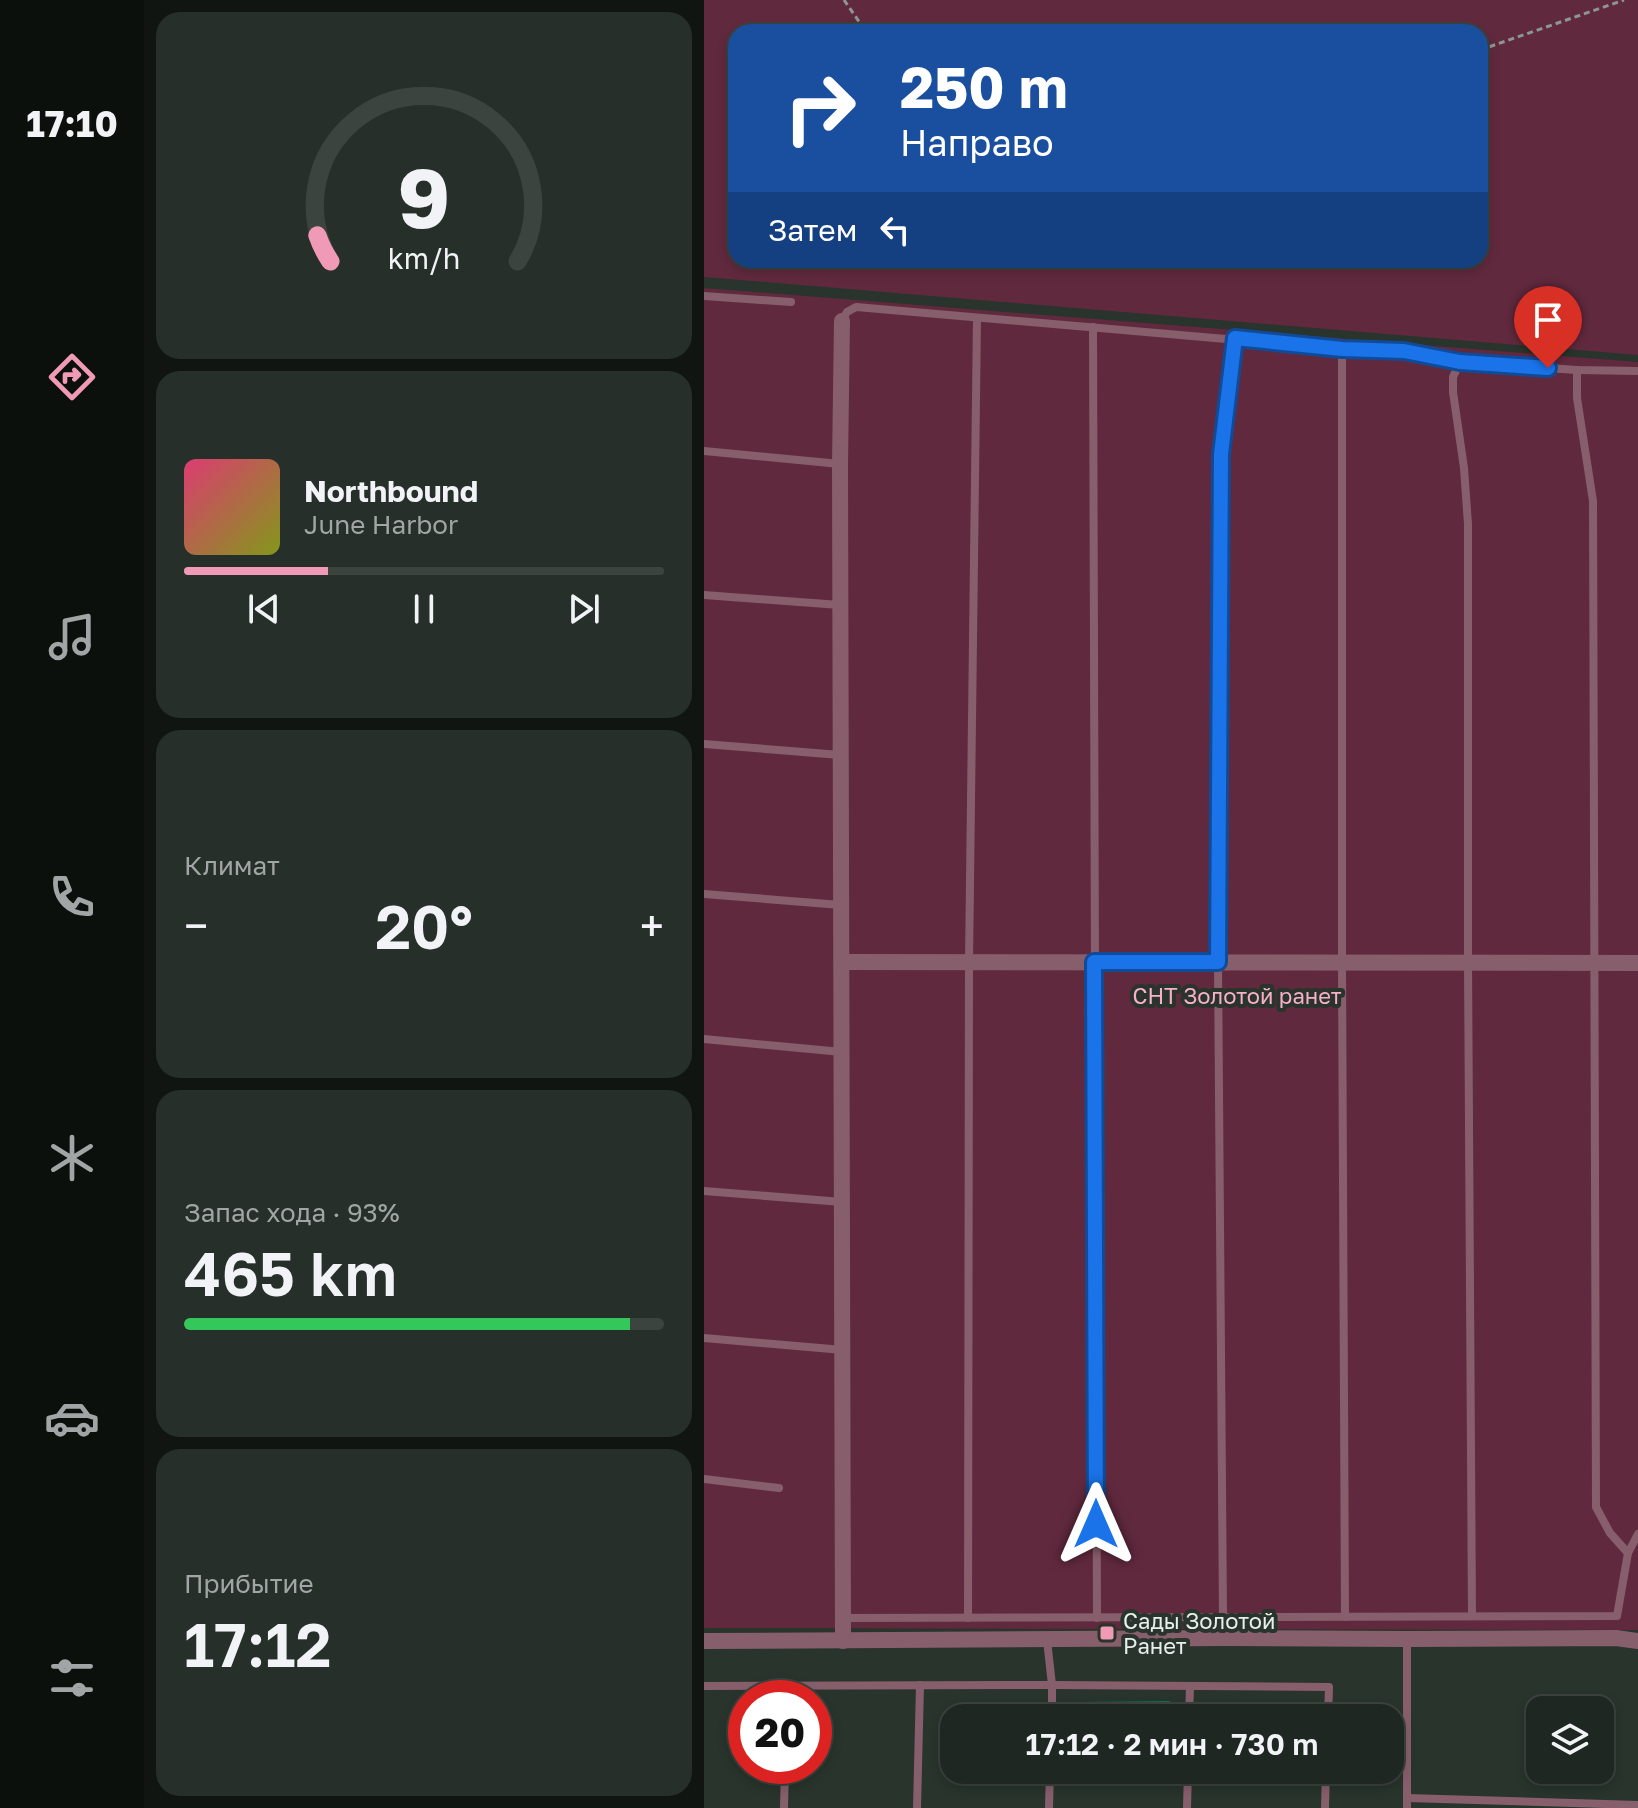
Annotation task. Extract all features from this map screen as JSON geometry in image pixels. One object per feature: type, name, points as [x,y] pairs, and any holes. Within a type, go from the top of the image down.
[{"type":"street","points":[[842,321],[843,1641]]},
{"type":"street","points":[[842,962],[1638,963]]},
{"type":"street","points":[[704,1641],[1229,1638],[1616,1638],[1638,1641]]},
{"type":"lane","points":[[704,296],[791,302]]},
{"type":"lane","points":[[842,321],[847,312],[856,307],[1342,349],[1404,351],[1460,362],[1638,371]]},
{"type":"lane","points":[[968,1618],[969,962],[977,318]]},
{"type":"lane","points":[[1093,327],[1097,1618]]},
{"type":"lane","points":[[1223,1617],[1218,962],[1221,454],[1235,338]]},
{"type":"lane","points":[[1342,349],[1345,1617]]},
{"type":"lane","points":[[1460,362],[1453,377],[1453,392],[1468,524],[1472,1616]]},
{"type":"lane","points":[[1577,370],[1577,398],[1593,501],[1596,1507],[1610,1533],[1628,1553]]},
{"type":"lane","points":[[704,451],[840,464]]},
{"type":"lane","points":[[704,595],[841,606]]},
{"type":"lane","points":[[704,744],[841,755]]},
{"type":"lane","points":[[704,894],[842,905]]},
{"type":"lane","points":[[704,1039],[842,1052]]},
{"type":"lane","points":[[704,1191],[842,1202]]},
{"type":"lane","points":[[704,1338],[843,1350]]},
{"type":"lane","points":[[704,1479],[779,1488]]},
{"type":"lane","points":[[843,1618],[1617,1616],[1628,1553],[1638,1534]]},
{"type":"lane","points":[[1407,1639],[1407,1808]]},
{"type":"lane","points":[[1047,1640],[1052,1704]]},
{"type":"lane","points":[[832,1685],[1329,1687],[1328,1704]]},
{"type":"lane","points":[[917,1808],[920,1685]]},
{"type":"lane","points":[[704,1686],[728,1686]]},
{"type":"lane","points":[[1189,1704],[1190,1686]]},
{"type":"lane","points":[[784,1808],[785,1784]]},
{"type":"lane","points":[[1049,1808],[1050,1784]]},
{"type":"lane","points":[[1187,1808],[1188,1784]]},
{"type":"lane","points":[[1325,1808],[1326,1784]]},
{"type":"lane","points":[[1407,1798],[1638,1805]]},
{"type":"path","points":[[844,0],[861,24]]},
{"type":"path","points":[[1488,47],[1624,0]]},
{"type":"green space","points":[[704,0],[1638,0],[1638,355],[704,277]]},
{"type":"green space","name":"СНТ Золотой ранет","points":[[704,288],[1638,362],[1638,1630],[704,1628]]},
{"type":"shaded area","points":[[1169,1701],[1174,1704],[1081,1704]]},
{"type":"place","name":"Сады Золотой Ранет","points":[[1107,1633]]},
{"type":"route","points":[[1096,1524],[1094,962],[1218,962],[1221,454],[1235,338],[1342,349],[1404,351],[1460,362],[1548,368]]}]
